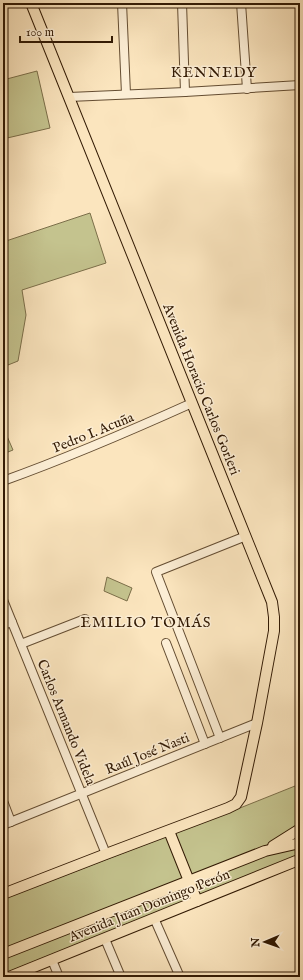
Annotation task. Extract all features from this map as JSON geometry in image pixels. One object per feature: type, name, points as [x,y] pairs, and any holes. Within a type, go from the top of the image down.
[{"type":"main road","name":"Avenida Horacio Carlos Gorleri","points":[[31,3],[272,602],[274,631],[257,723],[241,797],[236,804],[228,808],[168,831]]},
{"type":"main road","name":"Avenida Juan Domingo Perón","points":[[265,851],[300,829]]},
{"type":"main road","points":[[3,894],[168,831],[197,901]]},
{"type":"main road","name":"Avenida Juan Domingo Perón","points":[[3,954],[265,851],[300,843]]},
{"type":"main road","name":"Avenida Juan Domingo Perón","points":[[10,977],[300,860]]},
{"type":"street","points":[[122,3],[126,94]]},
{"type":"street","points":[[182,3],[185,92]]},
{"type":"street","points":[[241,3],[246,89]]},
{"type":"street","points":[[68,97],[300,86]]},
{"type":"street","name":"Pedro I. Acuña","points":[[3,481],[71,455],[192,404]]},
{"type":"street","points":[[220,738],[156,572],[246,536]]},
{"type":"street","name":"Carlos Armando Videla","points":[[3,600],[106,854]]},
{"type":"street","points":[[21,644],[84,619]]},
{"type":"street","points":[[3,626],[12,622]]},
{"type":"street","points":[[166,643],[205,744]]},
{"type":"street","name":"Raúl José Nasti","points":[[3,825],[257,723]]},
{"type":"street","points":[[3,801],[11,822]]},
{"type":"street","points":[[154,918],[180,977]]},
{"type":"street","points":[[105,938],[121,977]]},
{"type":"street","points":[[52,960],[59,977]]},
{"type":"shaded area","points":[[37,71],[50,128],[3,139],[3,80]]},
{"type":"shaded area","points":[[90,213],[106,263],[22,290],[26,315],[18,361],[3,367],[3,238],[6,241]]},
{"type":"shaded area","points":[[3,427],[13,450],[3,454]]},
{"type":"shaded area","points":[[107,577],[132,588],[127,601],[104,591]]},
{"type":"shaded area","points":[[300,784],[300,855],[3,974],[3,899]]},
{"type":"district","name":"KENNEDY","points":[[214,72]]},
{"type":"district","name":"EMILIO TOMÁS","points":[[146,622]]}]
